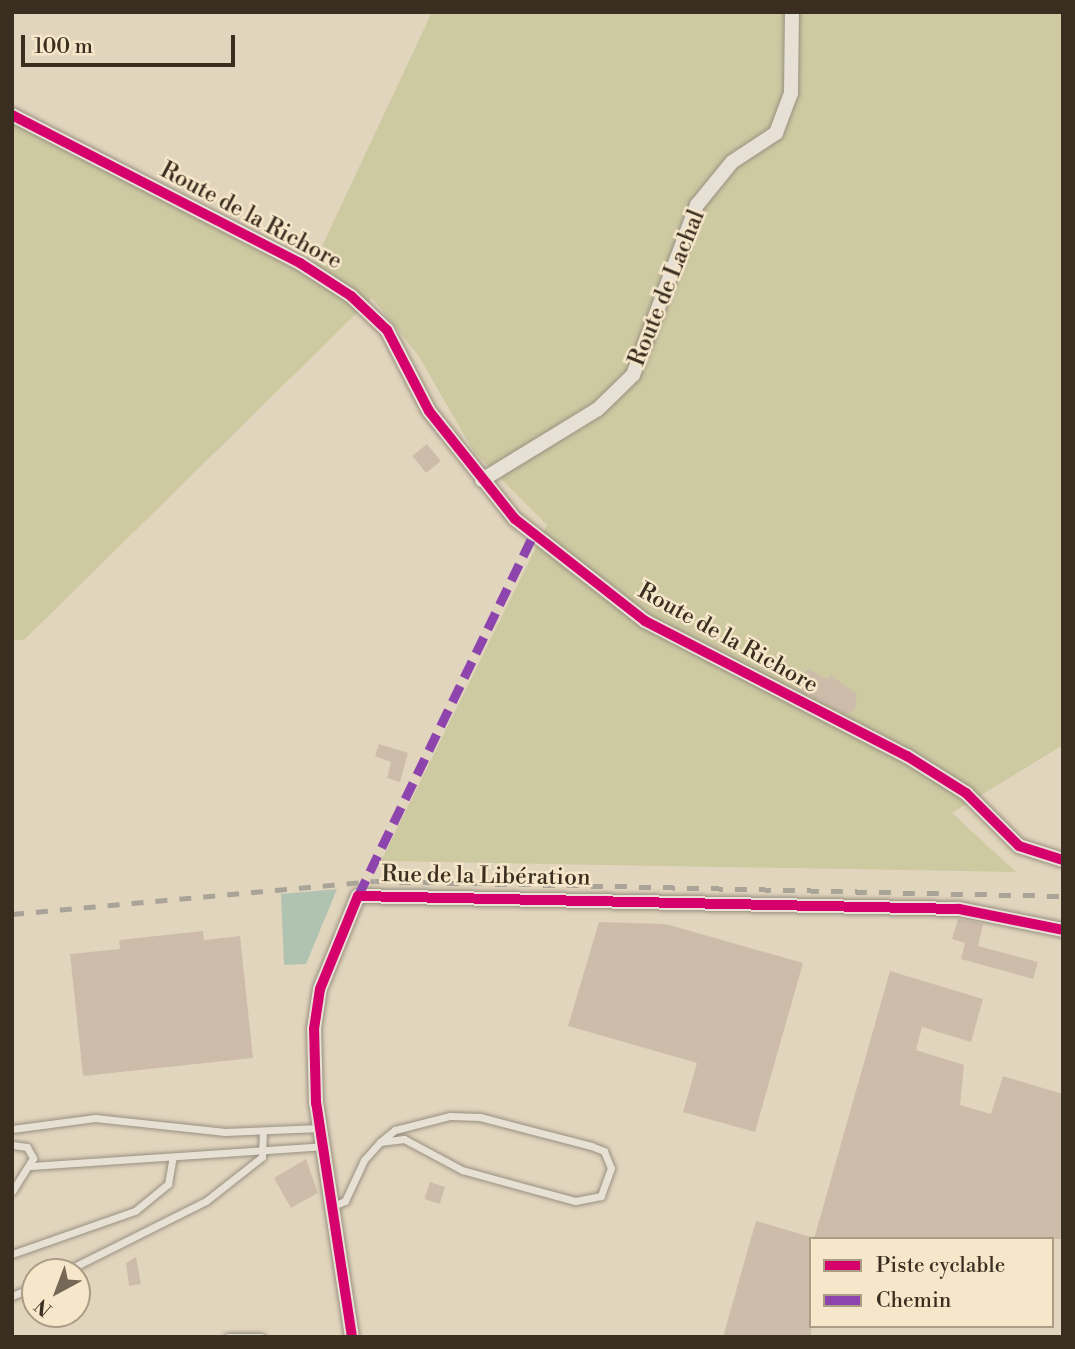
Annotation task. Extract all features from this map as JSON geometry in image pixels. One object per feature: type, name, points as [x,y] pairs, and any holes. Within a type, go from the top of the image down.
[{"type":"street","name":"Route de Lachal","points":[[482,480],[598,409],[633,374],[698,205],[732,162],[776,133],[791,93],[792,12]]},
{"type":"street","name":"Route de la Richore","points":[[12,114],[300,262],[351,296],[387,330],[429,411],[515,519],[645,621],[906,756],[966,793],[1019,846],[1063,860]]},
{"type":"street","name":"Rue de la Libération","points":[[352,1337],[322,1146],[315,1008],[358,896],[959,909],[1063,929]]},
{"type":"lane","points":[[332,1206],[348,1196],[364,1160],[380,1142],[410,1125],[465,1115],[591,1146],[604,1151],[611,1168],[601,1196],[575,1201],[462,1171],[404,1139],[380,1142]]},
{"type":"lane","points":[[12,1129],[95,1118],[263,1134],[320,1128]]},
{"type":"lane","points":[[91,1258],[206,1201],[263,1151],[263,1134]]},
{"type":"lane","points":[[12,1145],[31,1151],[31,1167],[12,1191]]},
{"type":"lane","points":[[31,1167],[322,1146]]},
{"type":"lane","points":[[12,1254],[135,1211],[168,1184],[173,1157]]},
{"type":"lane","points":[[228,1337],[261,1337]]},
{"type":"shaded area","points":[[432,12],[1063,12],[1063,745],[952,813],[1016,872],[381,861],[547,525],[474,452],[418,355],[372,298],[24,640],[12,640],[12,123],[308,276]]},
{"type":"shaded area","points":[[337,889],[306,964],[284,965],[281,894]]},
{"type":"building","points":[[427,444],[441,461],[426,473],[412,456]]},
{"type":"building","points":[[807,669],[828,679],[830,675],[857,694],[855,710],[846,714],[797,689]]},
{"type":"building","points":[[379,744],[408,753],[400,782],[387,778],[391,762],[375,756]]},
{"type":"building","points":[[958,919],[983,924],[978,946],[1038,962],[1033,979],[961,959],[965,943],[952,939]]},
{"type":"building","points":[[599,922],[666,924],[803,963],[755,1132],[683,1112],[697,1063],[568,1026]]},
{"type":"building","points":[[203,931],[204,940],[240,936],[253,1058],[83,1076],[70,954],[120,949],[119,940]]},
{"type":"building","points":[[890,971],[983,999],[971,1042],[922,1027],[916,1050],[964,1065],[960,1105],[991,1114],[1003,1076],[1063,1094],[1063,1239],[815,1237]]},
{"type":"building","points":[[306,1159],[318,1193],[291,1208],[274,1178]]},
{"type":"building","points":[[430,1182],[445,1187],[440,1204],[424,1199]]},
{"type":"building","points":[[756,1221],[811,1237],[811,1337],[723,1337]]},
{"type":"building","points":[[136,1257],[141,1284],[129,1286],[126,1263]]},
{"type":"railway","points":[[12,914],[375,881],[1063,896]]},
{"type":"marked path","points":[[358,896],[534,534]]},
{"type":"cycle path","points":[[12,115],[300,263],[351,296],[387,330],[429,411],[515,519],[645,621],[907,756],[966,793],[1019,846],[1063,860]]},
{"type":"cycle path","points":[[352,1337],[316,1103],[314,1029],[320,989],[358,896],[959,909],[1063,930]]}]
